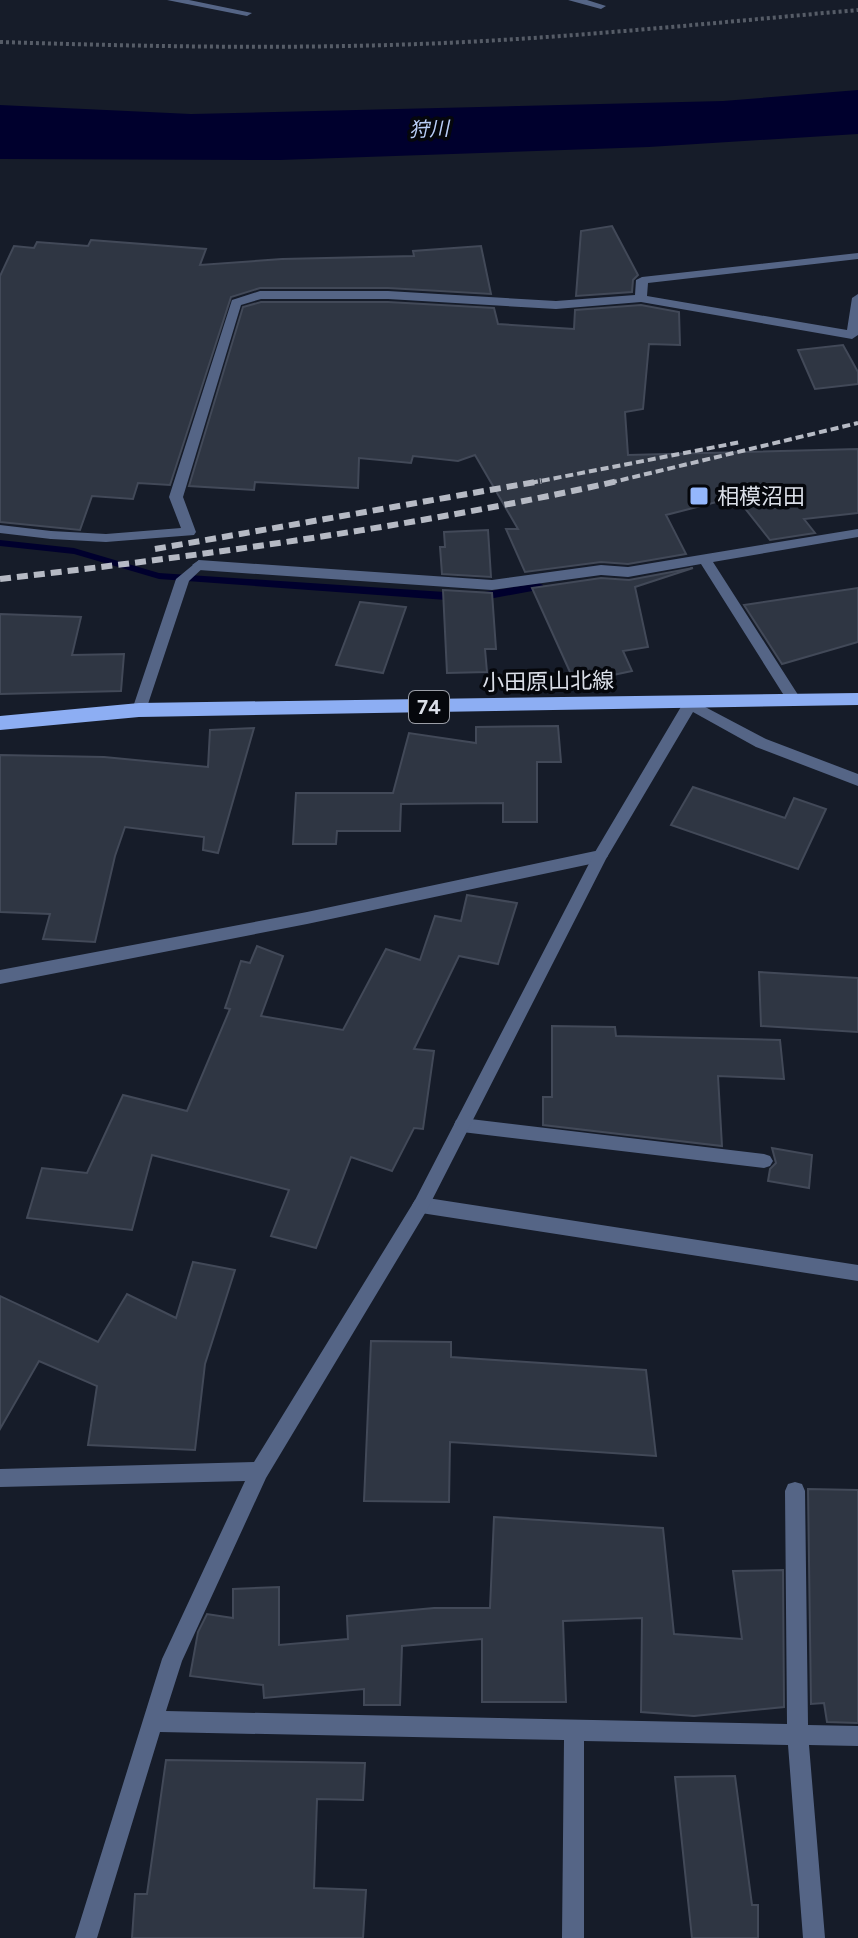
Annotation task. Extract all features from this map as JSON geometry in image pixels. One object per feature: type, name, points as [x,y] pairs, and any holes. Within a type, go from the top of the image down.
[{"type":"main road","name":"小田原山北線","points":[[0,723],[139,710],[690,704],[858,699]]},
{"type":"street","points":[[172,0],[247,13]]},
{"type":"street","points":[[573,0],[601,6]]},
{"type":"street","points":[[641,298],[642,280],[858,256]]},
{"type":"street","points":[[0,529],[106,538],[189,532],[176,497],[236,303],[260,295],[388,295],[556,305],[641,298],[852,335],[858,298]]},
{"type":"street","points":[[139,710],[183,579],[199,565],[492,585],[601,570],[628,572],[858,533]]},
{"type":"street","points":[[704,559],[795,701]]},
{"type":"street","points":[[86,1938],[172,1659],[259,1471],[421,1205],[600,856],[690,704],[761,743],[858,780]]},
{"type":"street","points":[[0,977],[307,918],[600,856]]},
{"type":"street","points":[[462,1125],[764,1161]]},
{"type":"street","points":[[421,1205],[858,1273]]},
{"type":"street","points":[[0,1478],[259,1471]]},
{"type":"street","points":[[795,1491],[798,1736],[814,1938]]},
{"type":"street","points":[[154,1721],[858,1736]]},
{"type":"street","points":[[573,1938],[574,1731]]},
{"type":"path","points":[[0,42],[216,46],[407,43],[549,37],[858,10]]},
{"type":"water","name":"狩川","points":[[858,90],[858,134],[649,147],[280,160],[0,159],[0,105],[191,114],[723,101]]},
{"type":"building","points":[[612,226],[638,275],[633,280],[632,292],[576,296],[581,231]]},
{"type":"building","points":[[91,240],[206,249],[200,265],[282,259],[414,256],[413,251],[481,246],[491,294],[388,288],[260,288],[231,297],[170,485],[138,483],[133,499],[92,496],[80,530],[0,522],[0,276],[14,246],[34,248],[37,242],[88,246]]},
{"type":"building","points":[[261,302],[388,302],[494,308],[498,324],[574,329],[575,310],[641,305],[679,312],[680,345],[649,344],[643,409],[625,412],[628,455],[858,449],[858,513],[804,519],[815,533],[770,540],[736,497],[666,515],[686,554],[628,564],[601,562],[525,572],[506,529],[518,529],[475,455],[458,461],[413,456],[411,463],[359,458],[358,488],[255,482],[254,490],[189,486],[243,307]]},
{"type":"building","points":[[843,345],[858,372],[858,384],[815,389],[798,350]]},
{"type":"building","points":[[488,530],[491,577],[442,574],[440,547],[445,547],[444,532]]},
{"type":"building","points":[[693,568],[635,587],[648,647],[623,651],[632,671],[575,683],[532,588],[601,578],[629,580]]},
{"type":"building","points":[[858,588],[858,642],[782,664],[744,605]]},
{"type":"building","points":[[443,590],[492,593],[496,649],[485,649],[487,672],[447,673]]},
{"type":"building","points":[[360,602],[406,607],[383,673],[336,665]]},
{"type":"building","points":[[0,614],[81,617],[72,655],[124,654],[121,691],[0,694]]},
{"type":"building","points":[[558,726],[561,762],[537,762],[537,822],[503,822],[503,803],[401,804],[400,831],[337,831],[336,844],[293,844],[296,793],[393,793],[409,733],[476,743],[476,727]]},
{"type":"building","points":[[254,728],[218,853],[203,850],[204,837],[125,827],[95,942],[43,939],[50,914],[0,912],[0,755],[104,757],[208,767],[210,730]]},
{"type":"building","points":[[693,787],[785,818],[794,798],[826,809],[798,869],[671,825]]},
{"type":"building","points":[[467,895],[517,903],[498,964],[459,956],[414,1049],[434,1051],[423,1129],[414,1128],[392,1171],[351,1157],[316,1248],[271,1236],[289,1190],[152,1155],[132,1230],[27,1218],[42,1168],[87,1173],[123,1095],[187,1111],[230,1009],[225,1008],[241,961],[250,963],[257,946],[283,956],[261,1016],[343,1030],[386,949],[420,960],[435,916],[461,921]]},
{"type":"building","points":[[759,972],[858,978],[858,1032],[761,1026]]},
{"type":"building","points":[[552,1026],[615,1027],[616,1036],[780,1040],[784,1079],[718,1076],[722,1146],[543,1125],[543,1097],[552,1097]]},
{"type":"building","points":[[772,1148],[812,1155],[809,1188],[768,1181],[770,1169],[776,1163]]},
{"type":"building","points":[[193,1262],[235,1270],[205,1364],[195,1450],[88,1445],[97,1386],[39,1361],[0,1429],[0,1296],[98,1342],[127,1294],[176,1318]]},
{"type":"building","points":[[371,1341],[451,1342],[451,1357],[646,1370],[656,1456],[450,1442],[449,1502],[364,1501]]},
{"type":"building","points":[[808,1489],[858,1490],[858,1723],[827,1722],[824,1703],[811,1704]]},
{"type":"building","points":[[494,1517],[663,1528],[674,1634],[742,1639],[733,1571],[783,1570],[784,1707],[694,1716],[641,1712],[642,1618],[563,1621],[566,1702],[482,1702],[482,1639],[402,1646],[400,1705],[364,1705],[364,1689],[264,1698],[263,1685],[190,1676],[198,1632],[207,1614],[233,1618],[233,1589],[279,1587],[279,1645],[348,1639],[347,1616],[434,1608],[490,1608]]},
{"type":"building","points":[[166,1760],[365,1763],[363,1800],[317,1799],[314,1888],[366,1890],[363,1938],[132,1938],[135,1894],[147,1894]]},
{"type":"building","points":[[735,1776],[752,1905],[758,1905],[758,1938],[692,1938],[675,1777]]},
{"type":"waterway","points":[[0,543],[74,551],[159,576],[460,597]]},
{"type":"waterway","points":[[478,597],[539,587]]},
{"type":"railway","points":[[613,482],[858,423]]},
{"type":"railway","points":[[533,482],[741,442]]},
{"type":"railway","points":[[533,482],[541,481]]},
{"type":"railway","points":[[613,482],[618,481]]},
{"type":"railway","points":[[155,549],[533,482]]},
{"type":"railway","points":[[0,579],[388,526],[613,482]]},
{"type":"railway","points":[[609,483],[613,482]]},
{"type":"place","name":"相模沼田","points":[[699,496]]}]
